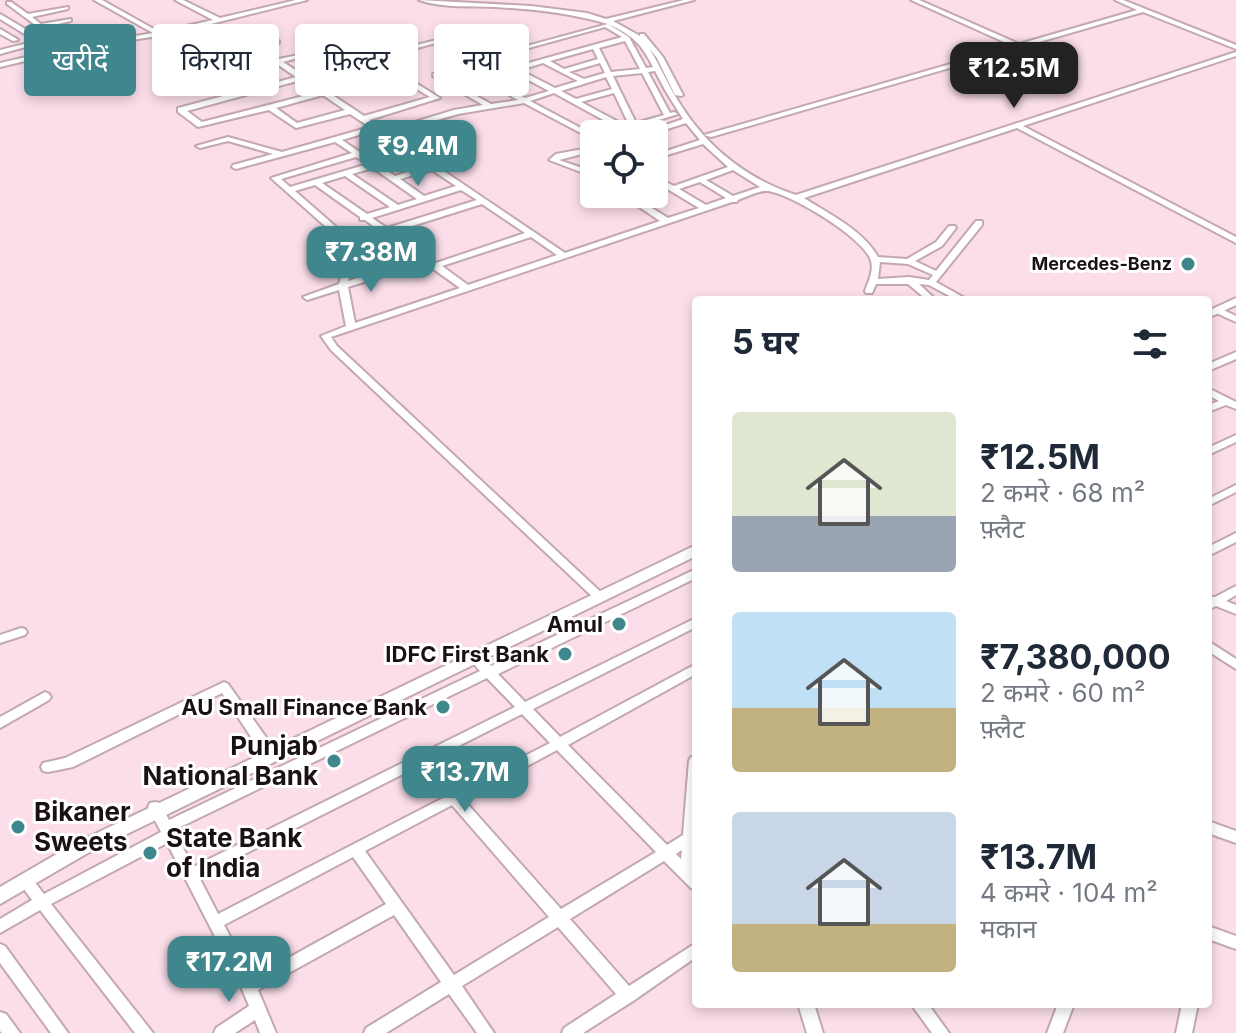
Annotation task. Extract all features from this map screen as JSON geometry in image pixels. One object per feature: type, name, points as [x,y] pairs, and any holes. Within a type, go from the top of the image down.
[{"type":"main road","points":[[1212,311],[1236,299]]},
{"type":"main road","points":[[0,889],[72,847],[692,550]]},
{"type":"main road","points":[[0,896],[268,751],[599,595]]},
{"type":"street","points":[[97,0],[152,30]]},
{"type":"street","points":[[178,0],[218,20]]},
{"type":"street","points":[[197,24],[304,0]]},
{"type":"street","points":[[422,0],[555,7],[630,26],[653,46],[691,118],[734,167],[768,187],[795,197],[1236,54]]},
{"type":"street","points":[[465,0],[478,2]]},
{"type":"street","points":[[609,20],[691,0]]},
{"type":"street","points":[[914,0],[1019,46]]},
{"type":"street","points":[[1118,0],[1236,47]]},
{"type":"street","points":[[9,3],[38,24]]},
{"type":"street","points":[[668,152],[1144,10]]},
{"type":"street","points":[[1,17],[32,19],[68,14],[32,19]]},
{"type":"street","points":[[1,17],[24,30]]},
{"type":"street","points":[[609,20],[642,41],[685,121],[739,164],[795,197],[866,246],[875,259],[871,286],[934,279],[979,223]]},
{"type":"street","points":[[529,46],[606,25],[627,38],[668,115]]},
{"type":"street","points":[[0,31],[15,40]]},
{"type":"street","points":[[529,65],[627,38]]},
{"type":"street","points":[[1,49],[15,40],[24,39]]},
{"type":"street","points":[[1,49],[24,42]]},
{"type":"street","points":[[595,46],[631,120]]},
{"type":"street","points":[[1,49],[18,60]]},
{"type":"street","points":[[0,65],[24,59]]},
{"type":"street","points":[[564,71],[602,60]]},
{"type":"street","points":[[544,61],[584,82]]},
{"type":"street","points":[[384,133],[489,106],[522,101],[609,74],[657,69]]},
{"type":"street","points":[[529,77],[609,120]]},
{"type":"street","points":[[363,119],[436,98],[418,87]]},
{"type":"street","points":[[575,102],[616,90]]},
{"type":"street","points":[[248,113],[230,96],[181,110],[201,125],[248,113],[312,96]]},
{"type":"street","points":[[328,96],[564,256]]},
{"type":"street","points":[[472,96],[489,106]]},
{"type":"street","points":[[513,96],[580,131]]},
{"type":"street","points":[[270,107],[296,126],[351,111]]},
{"type":"street","points":[[650,120],[680,112]]},
{"type":"street","points":[[668,126],[685,121]]},
{"type":"street","points":[[1016,125],[1236,240]]},
{"type":"street","points":[[236,167],[375,128]]},
{"type":"street","points":[[200,146],[228,139],[281,154]]},
{"type":"street","points":[[336,139],[423,199]]},
{"type":"street","points":[[580,152],[553,160],[580,170]]},
{"type":"street","points":[[345,272],[329,253],[348,243],[347,240],[275,178],[357,154]]},
{"type":"street","points":[[289,190],[374,165]]},
{"type":"street","points":[[393,179],[433,167]]},
{"type":"street","points":[[673,189],[734,167]]},
{"type":"street","points":[[346,173],[396,207]]},
{"type":"street","points":[[700,179],[734,200]]},
{"type":"street","points":[[316,182],[468,289]]},
{"type":"street","points":[[668,186],[707,209]]},
{"type":"street","points":[[363,218],[462,187]]},
{"type":"street","points":[[599,595],[326,339],[331,333],[768,187]]},
{"type":"street","points":[[384,232],[483,201]]},
{"type":"street","points":[[646,208],[668,222]]},
{"type":"street","points":[[908,262],[939,244],[952,228]]},
{"type":"street","points":[[434,266],[532,234]]},
{"type":"street","points":[[351,327],[343,285],[348,266],[405,246]]},
{"type":"street","points":[[875,259],[908,262],[958,296]]},
{"type":"street","points":[[307,297],[425,260]]},
{"type":"street","points":[[909,280],[927,296]]},
{"type":"street","points":[[1212,311],[1236,319]]},
{"type":"street","points":[[1212,366],[1236,355]]},
{"type":"street","points":[[1212,393],[1231,404]]},
{"type":"street","points":[[1212,450],[1236,438]]},
{"type":"street","points":[[1212,501],[1236,488]]},
{"type":"street","points":[[1212,550],[1236,537]]},
{"type":"street","points":[[0,927],[167,832],[692,575]]},
{"type":"street","points":[[1212,601],[1236,590]]},
{"type":"street","points":[[1212,603],[1236,610]]},
{"type":"street","points":[[190,875],[692,624]]},
{"type":"street","points":[[0,639],[21,632]]},
{"type":"street","points":[[1212,648],[1236,665]]},
{"type":"street","points":[[474,657],[691,879]]},
{"type":"street","points":[[215,923],[560,743],[692,670]]},
{"type":"street","points":[[48,767],[68,763],[224,687],[268,751]]},
{"type":"street","points":[[0,723],[45,697]]},
{"type":"street","points":[[454,798],[628,996]]},
{"type":"street","points":[[156,809],[249,987],[268,1033]]},
{"type":"street","points":[[691,879],[692,812]]},
{"type":"street","points":[[1212,828],[1236,837]]},
{"type":"street","points":[[372,1033],[690,838]]},
{"type":"street","points":[[356,850],[486,1033]]},
{"type":"street","points":[[25,881],[145,1033]]},
{"type":"street","points":[[249,987],[396,906]]},
{"type":"street","points":[[1212,934],[1236,943]]},
{"type":"street","points":[[0,951],[60,1033]]},
{"type":"street","points":[[570,1033],[692,952]]},
{"type":"street","points":[[807,1008],[815,1033]]},
{"type":"street","points":[[922,1008],[941,1033]]},
{"type":"street","points":[[1055,1033],[1064,1008]]},
{"type":"street","points":[[1184,1033],[1189,1008]]},
{"type":"street","points":[[222,1033],[258,1009]]},
{"type":"street","points":[[0,1019],[12,1033]]},
{"type":"place","name":"Mercedes-Benz","points":[[1188,264]]},
{"type":"place","name":"Amul","points":[[619,624]]},
{"type":"place","name":"IDFC First Bank","points":[[565,654]]},
{"type":"place","name":"AU Small Finance Bank","points":[[443,707]]},
{"type":"place","name":"Punjab National Bank","points":[[334,761]]},
{"type":"place","name":"Bikaner Sweets","points":[[18,827]]},
{"type":"place","name":"State Bank of India","points":[[150,853]]}]
